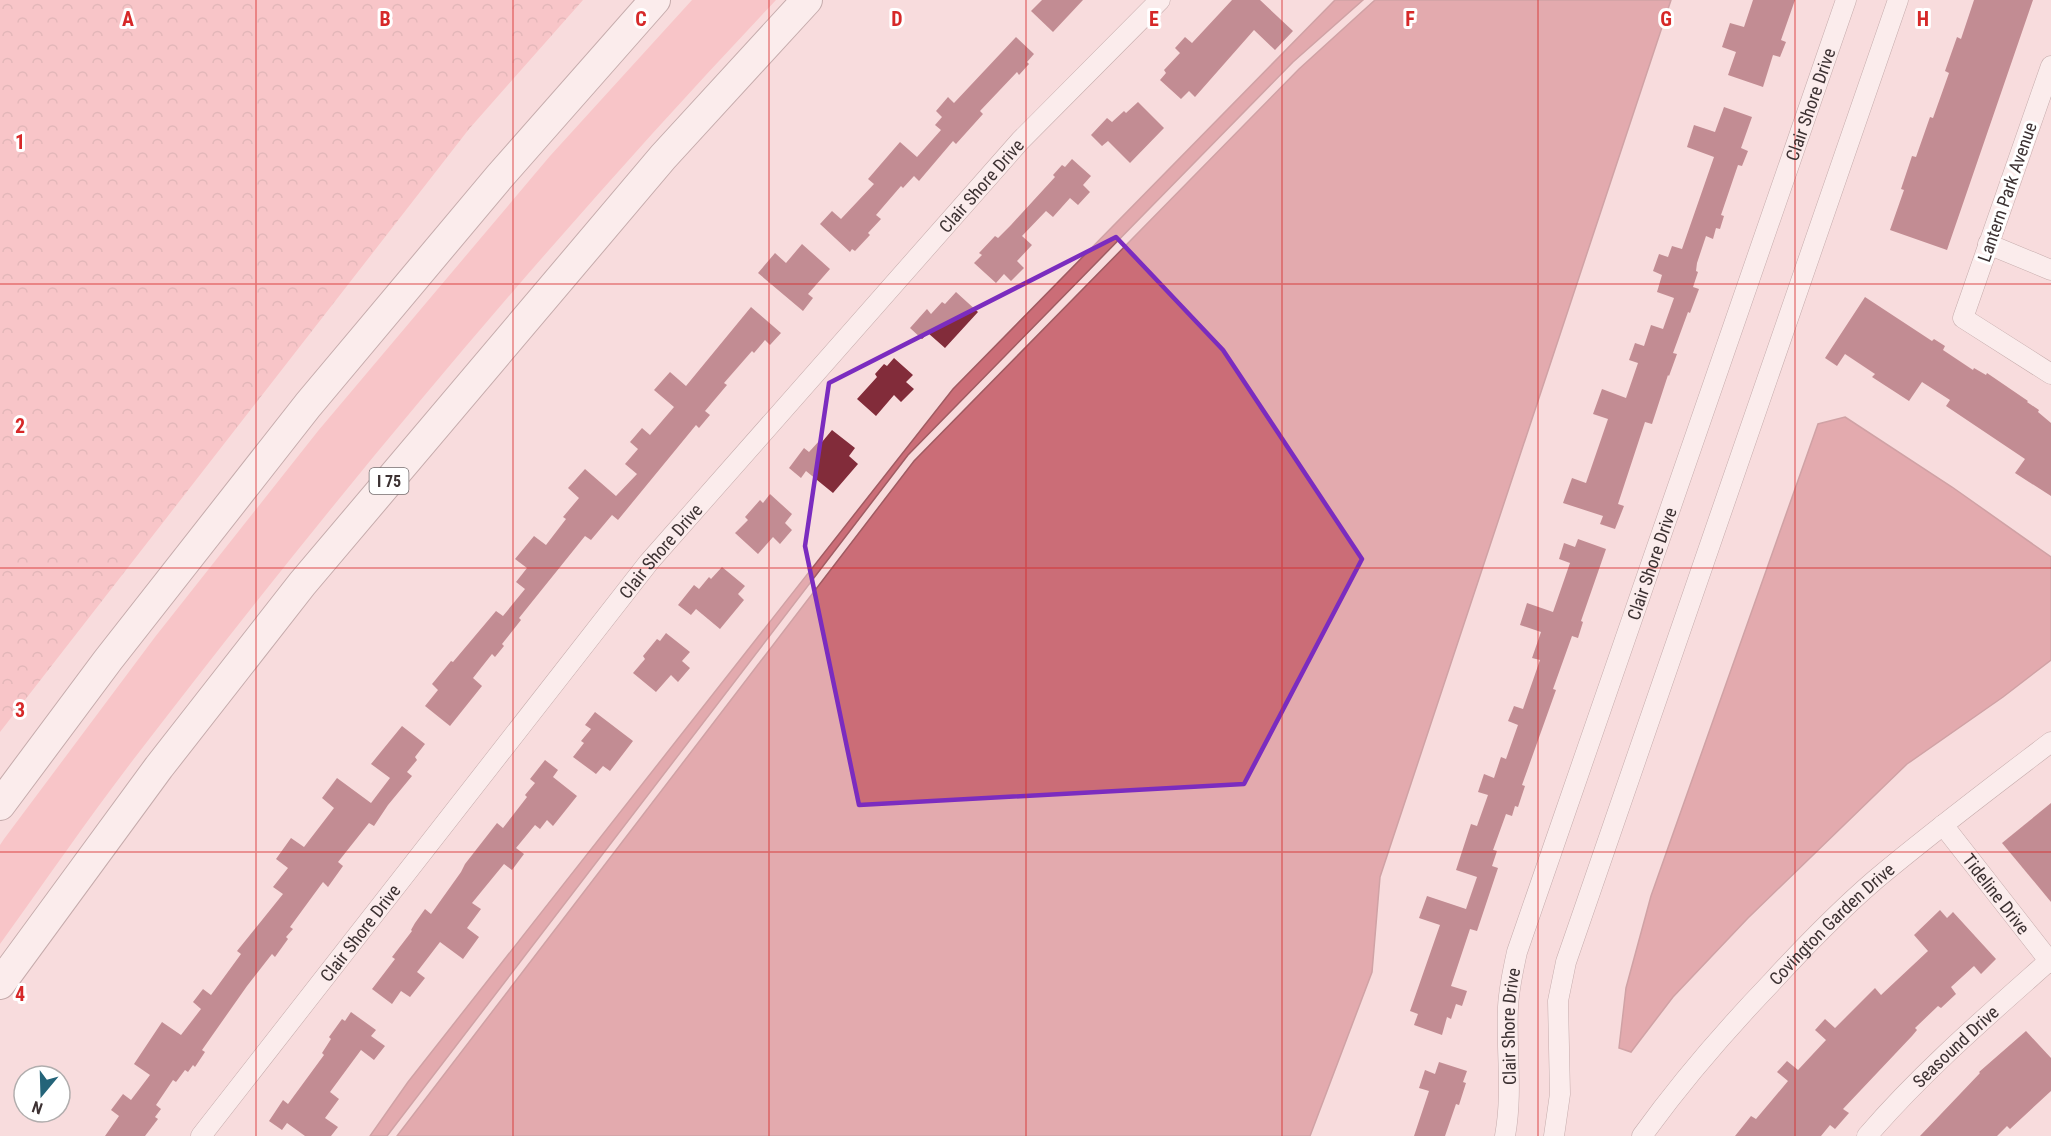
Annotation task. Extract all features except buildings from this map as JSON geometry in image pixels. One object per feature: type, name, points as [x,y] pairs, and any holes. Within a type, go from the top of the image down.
[{"type":"highway","points":[[0,805],[108,660],[315,397],[500,176],[655,0]]},
{"type":"highway","name":"I 75","points":[[0,984],[159,767],[302,584],[663,158],[807,0]]},
{"type":"street","name":"Clair Shore Drive","points":[[201,1136],[648,562],[1020,141],[1160,0]]},
{"type":"street","name":"Clair Shore Drive","points":[[1505,1136],[1510,1113],[1511,1088],[1508,1044],[1509,990],[1523,932],[1846,0]]},
{"type":"street","points":[[1554,1136],[1560,1094],[1558,1001],[1566,962],[1898,0]]},
{"type":"street","name":"Lantern Park Avenue","points":[[2051,66],[1963,318],[2051,374]]},
{"type":"street","points":[[1988,244],[2051,270]]},
{"type":"street","name":"Covington Garden Drive","points":[[1642,1136],[1688,1076],[1746,1009],[1808,943],[1874,882],[1943,825],[2051,742]]},
{"type":"street","name":"Tideline Drive","points":[[1943,825],[2050,962]]},
{"type":"street","name":"Seasound Drive","points":[[1867,1136],[1961,1038],[2050,962]]},
{"type":"highlighted area","points":[[1116,237],[1223,350],[1362,559],[1244,784],[859,805],[805,546],[829,383]]},
{"type":"green space","points":[[0,0],[583,0],[469,129],[0,732]]},
{"type":"green space","points":[[692,0],[776,0],[608,183],[365,467],[209,661],[133,760],[0,944],[0,845],[4,839],[155,637],[318,431],[550,156]]},
{"type":"shaded area","points":[[1335,0],[1363,0],[1293,62],[908,455],[387,1136],[370,1136],[408,1082],[953,389]]},
{"type":"shaded area","points":[[1375,0],[1671,0],[1380,877],[1372,972],[1310,1136],[397,1136],[914,461],[1299,69]]},
{"type":"shaded area","points":[[1845,417],[1952,487],[2051,557],[2051,660],[2003,697],[1907,764],[1748,918],[1673,997],[1631,1052],[1619,1048],[1626,988],[1651,896],[1818,424]]}]
